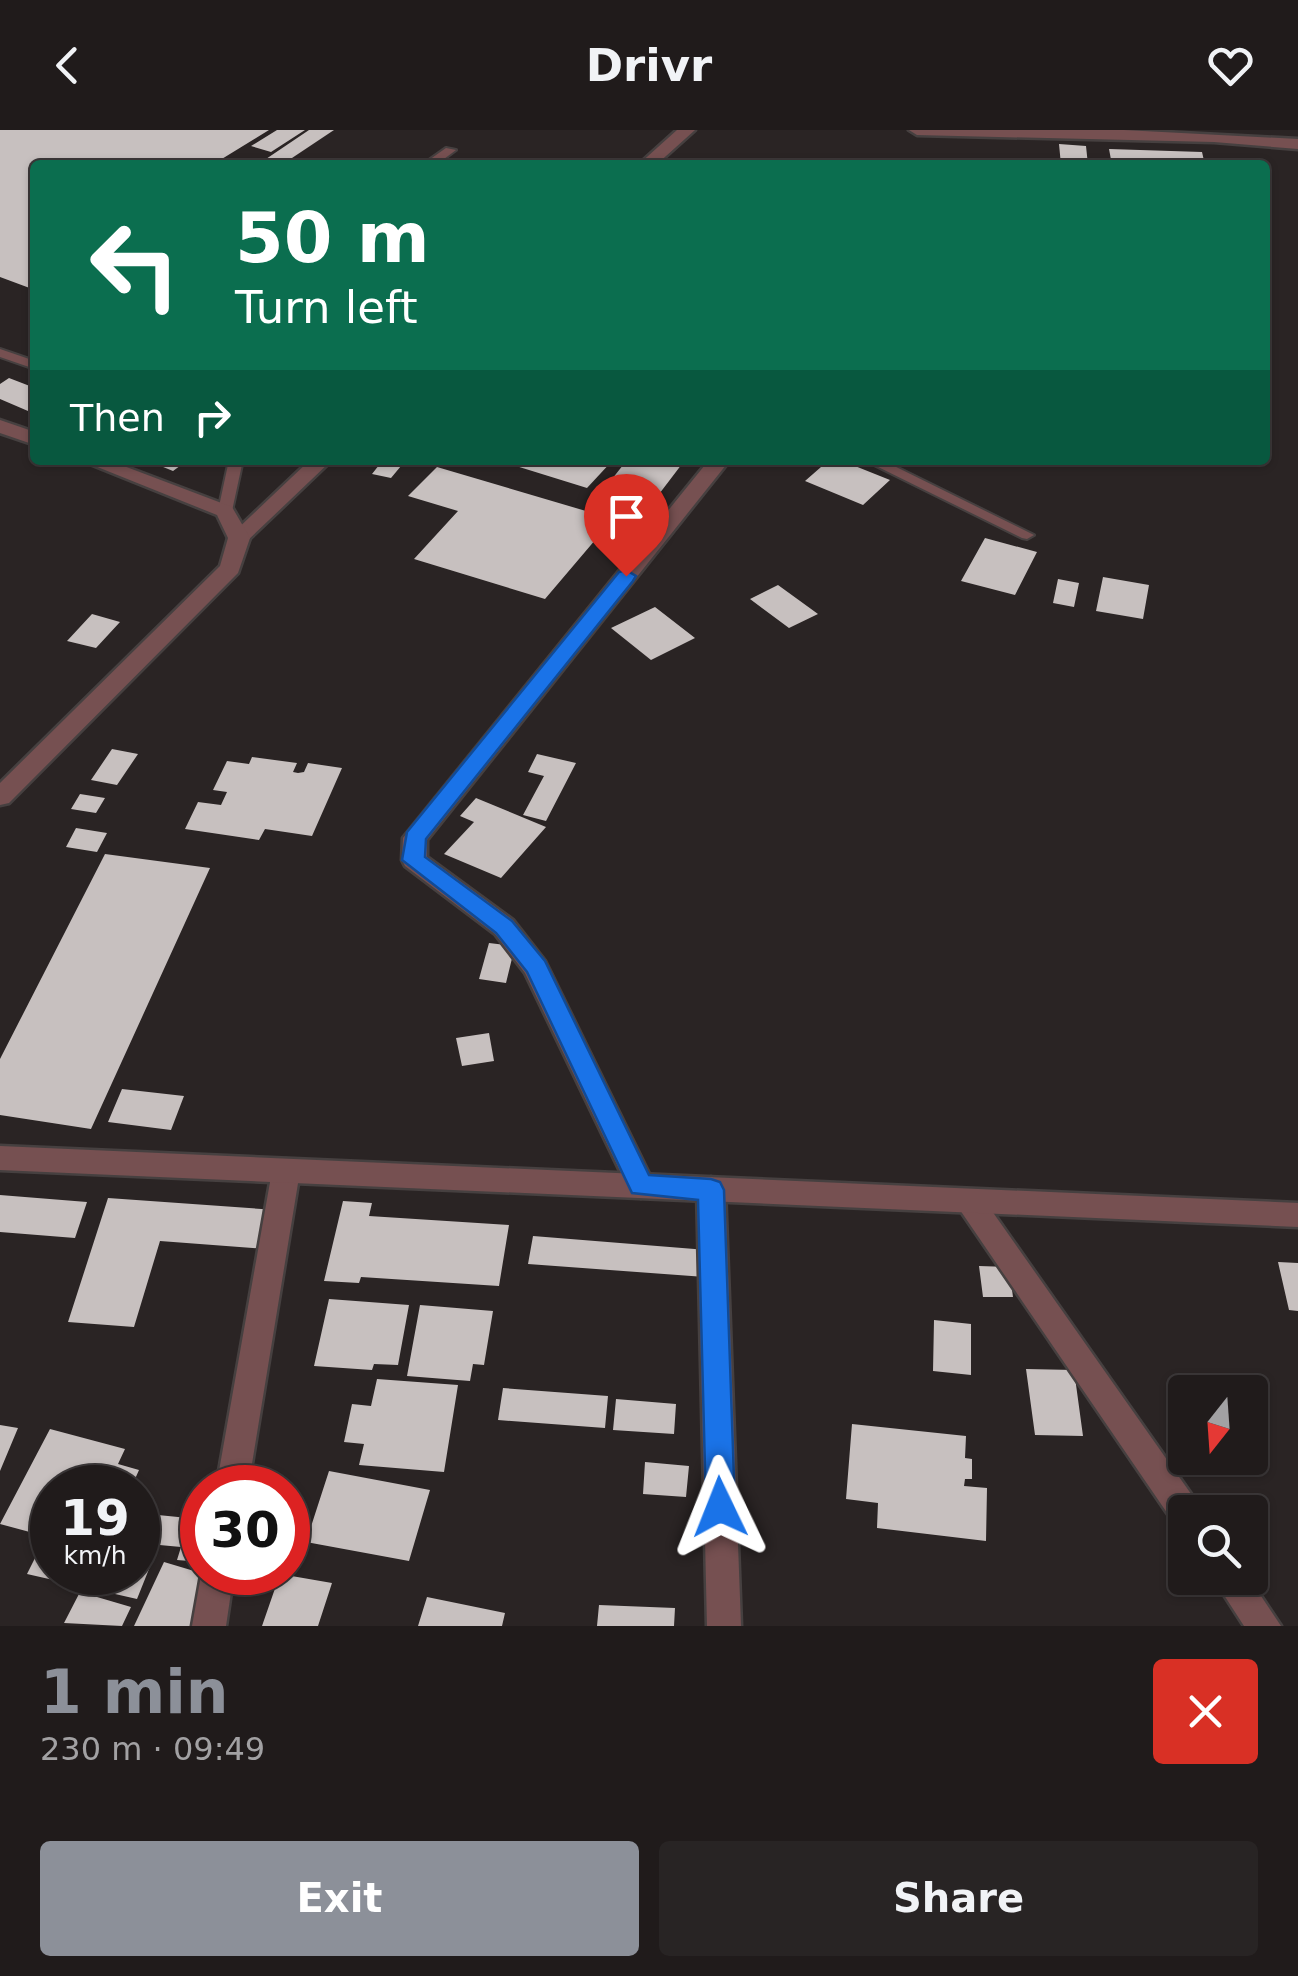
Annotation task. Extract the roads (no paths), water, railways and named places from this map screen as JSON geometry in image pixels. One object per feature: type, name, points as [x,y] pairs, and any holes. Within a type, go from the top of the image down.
[{"type":"street","points":[[652,160],[688,130]]},
{"type":"street","points":[[917,130],[1214,134],[1298,144]]},
{"type":"street","points":[[0,426],[30,437]]},
{"type":"street","points":[[103,465],[225,511],[238,538]]},
{"type":"street","points":[[0,797],[230,568],[238,538],[317,465]]},
{"type":"street","points":[[641,1186],[536,968],[504,927],[414,860],[415,838],[716,465]]},
{"type":"street","points":[[0,1158],[1298,1215]]},
{"type":"street","points":[[236,1465],[286,1170]]},
{"type":"street","points":[[711,1190],[724,1626]]},
{"type":"street","points":[[970,1202],[1173,1495]]},
{"type":"street","points":[[209,1626],[214,1595]]},
{"type":"street","points":[[1242,1595],[1264,1626]]},
{"type":"lane","points":[[435,160],[450,150]]},
{"type":"lane","points":[[0,353],[30,363]]},
{"type":"lane","points":[[225,511],[235,465]]},
{"type":"lane","points":[[881,465],[1027,535]]}]
